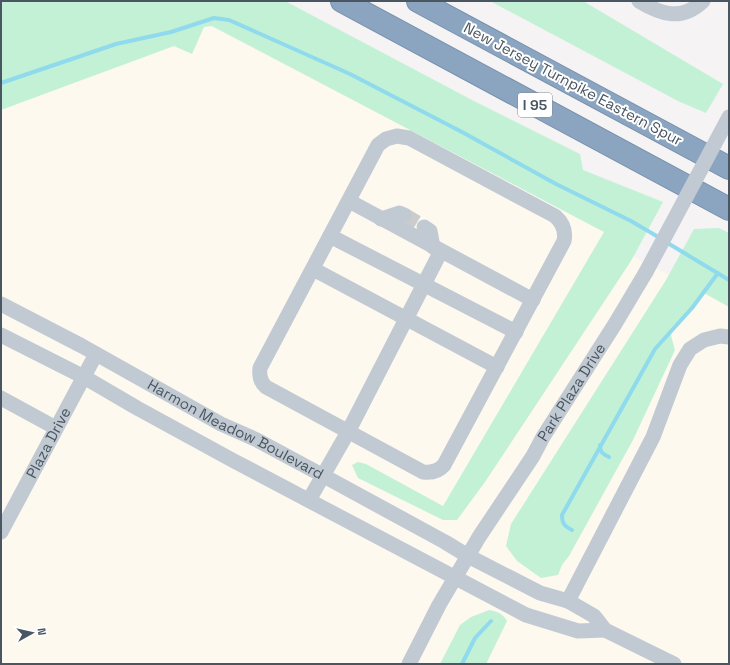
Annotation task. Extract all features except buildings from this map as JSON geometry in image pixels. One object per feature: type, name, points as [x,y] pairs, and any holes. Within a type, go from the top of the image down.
[{"type":"highway","name":"I 95","points":[[342,1],[729,209]]},
{"type":"highway","name":"New Jersey Turnpike Eastern Spur","points":[[418,1],[729,168]]},
{"type":"street","points":[[640,1],[660,12],[676,14],[696,8],[703,1]]},
{"type":"street","name":"Park Plaza Drive","points":[[409,664],[439,605],[468,556],[533,456],[646,272],[729,117]]},
{"type":"street","points":[[397,136],[409,138],[521,197],[555,216],[562,225],[565,236],[564,242],[444,465],[437,471],[428,473],[423,472],[266,387],[260,380],[260,368],[330,236],[378,145],[386,139],[397,136]]},
{"type":"street","points":[[348,201],[533,300]]},
{"type":"street","points":[[381,219],[400,213],[404,215]]},
{"type":"street","points":[[309,500],[348,432],[424,285],[437,249],[430,231],[424,227]]},
{"type":"street","points":[[330,236],[516,332]]},
{"type":"street","points":[[313,269],[497,367]]},
{"type":"street","name":"Harmon Meadow Boulevard","points":[[1,304],[96,354],[222,424],[257,440],[322,475],[468,556],[540,593],[568,602],[594,616],[605,630]]},
{"type":"street","name":"Harmon Meadow Boulevard","points":[[1,334],[84,377],[137,408],[526,615],[578,631],[605,630]]},
{"type":"street","points":[[568,602],[653,437],[684,360],[690,349],[704,340],[720,336],[729,337]]},
{"type":"street","name":"Plaza Drive","points":[[1,532],[96,354]]},
{"type":"street","points":[[1,398],[56,428]]},
{"type":"street","points":[[605,630],[674,664]]},
{"type":"shaded area","points":[[1,1],[162,1],[604,232],[601,240],[729,306],[729,664],[1,664]]},
{"type":"green space","points":[[1,1],[285,1],[472,100],[580,154],[583,170],[663,202],[631,261],[485,482],[457,520],[443,520],[358,478],[352,465],[358,462],[366,464],[443,506],[604,232],[212,26],[204,27],[192,54],[174,46],[1,110]]},
{"type":"green space","points":[[490,1],[583,1],[723,84],[706,113],[678,101]]},
{"type":"green space","points":[[719,228],[729,233],[729,307],[704,293],[670,332],[675,350],[633,440],[569,556],[562,565],[558,575],[541,578],[517,561],[506,546],[511,524],[666,280],[694,229]]},
{"type":"green space","points":[[489,610],[500,613],[507,621],[486,664],[440,664],[460,625],[471,617]]},
{"type":"waterway","points":[[1,83],[116,44],[171,32],[214,18],[229,20],[350,74],[462,132],[556,184],[631,221],[660,238]]},
{"type":"waterway","points":[[666,242],[729,280]]},
{"type":"waterway","points":[[572,530],[564,524],[562,515],[655,349],[692,308],[718,273]]},
{"type":"waterway","points":[[600,445],[602,453],[609,457]]},
{"type":"waterway","points":[[462,664],[475,638],[491,621]]},
{"type":"tunnel","points":[[404,215],[424,227]]}]
